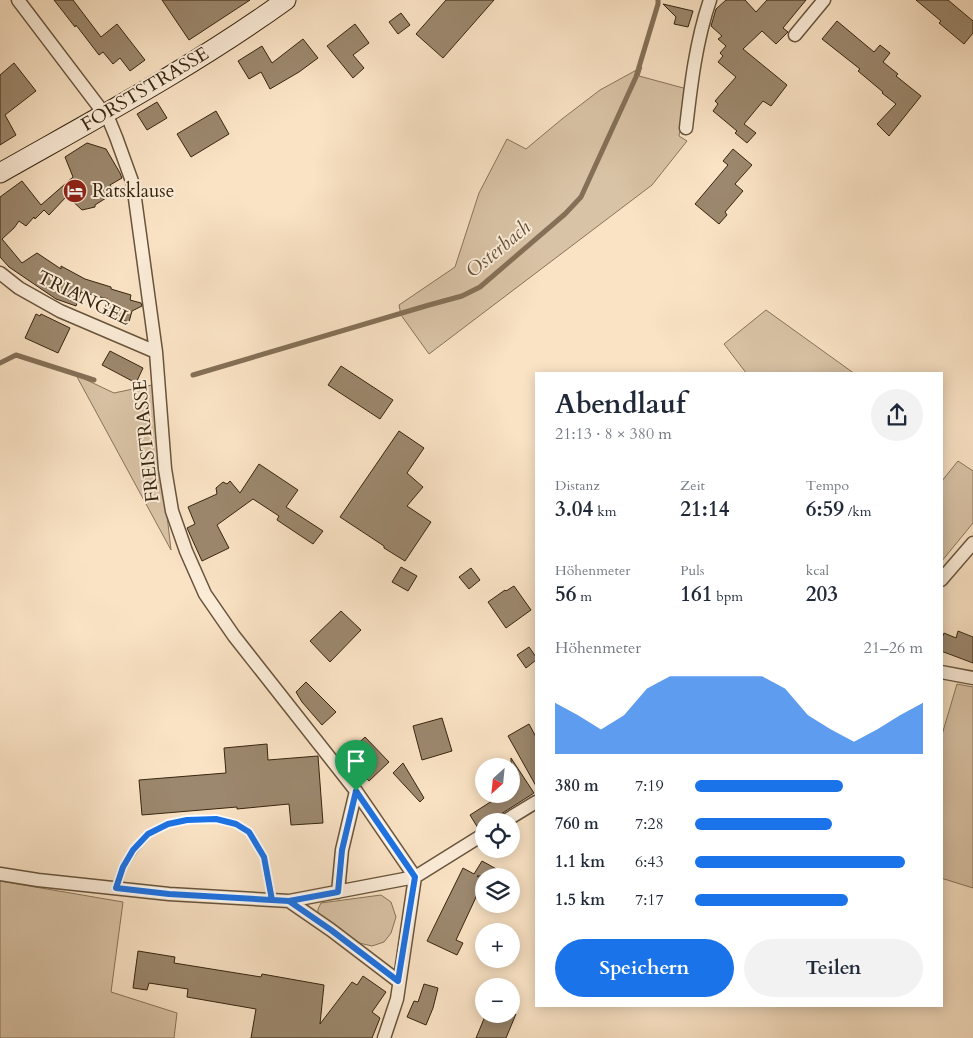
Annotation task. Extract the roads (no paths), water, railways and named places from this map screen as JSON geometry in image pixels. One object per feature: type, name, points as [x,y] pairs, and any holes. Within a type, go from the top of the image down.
[{"type":"street","name":"FREISTRASSE","points":[[18,0],[109,120],[133,184],[156,352],[165,469],[172,511],[186,551],[205,594],[234,636],[356,791],[415,877]]},
{"type":"street","name":"FORSTSTRASSE","points":[[0,173],[189,64],[259,20],[286,0]]},
{"type":"street","points":[[686,128],[697,48],[702,23],[710,0]]},
{"type":"street","points":[[795,35],[824,0]]},
{"type":"street","name":"TRIANGEL","points":[[0,273],[19,288],[60,311],[156,352]]},
{"type":"street","points":[[943,578],[973,543]]},
{"type":"street","points":[[943,672],[973,678]]},
{"type":"street","points":[[338,892],[342,850],[356,791]]},
{"type":"street","points":[[517,813],[535,803]]},
{"type":"street","points":[[0,874],[169,894],[289,901],[415,877],[475,840]]},
{"type":"street","points":[[384,1038],[396,999],[415,877]]},
{"type":"street","points":[[289,901],[398,981]]},
{"type":"lane","points":[[116,888],[123,867],[133,850],[148,834],[168,824],[187,820],[216,819],[236,824],[249,832],[264,857],[272,900]]},
{"type":"waterway","name":"Osterbach","points":[[193,375],[462,296],[480,287],[565,214],[581,197],[636,77],[658,0]]},
{"type":"waterway","name":"Osterbach","points":[[0,363],[16,355],[94,380]]},
{"type":"place","name":"Ratsklause","points":[[75,191]]}]
